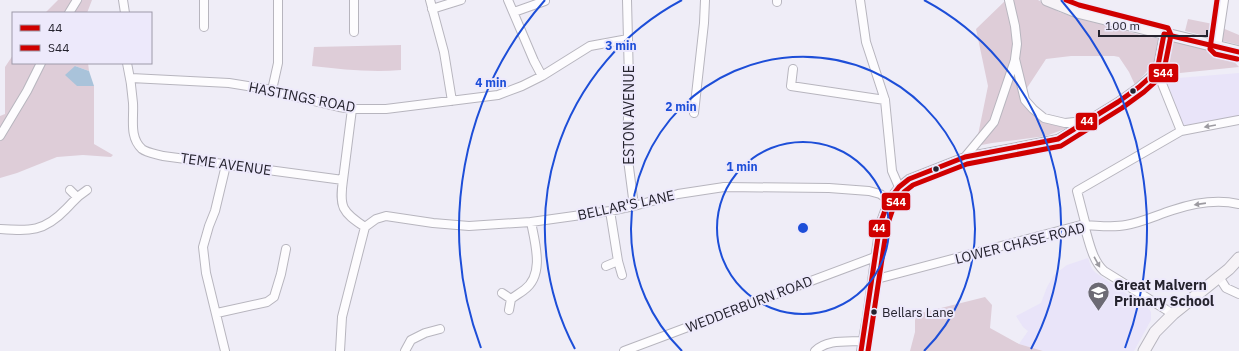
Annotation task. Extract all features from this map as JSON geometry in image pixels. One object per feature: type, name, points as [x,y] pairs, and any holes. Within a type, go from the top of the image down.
[{"type":"main road","points":[[1048,0],[1077,12],[1239,52]]},
{"type":"main road","points":[[1144,351],[1155,332],[1173,314],[1219,277],[1239,258]]},
{"type":"street","points":[[70,12],[77,0]]},
{"type":"street","points":[[124,0],[125,12]]},
{"type":"street","points":[[204,0],[204,27]]},
{"type":"street","points":[[272,90],[278,63],[278,0]]},
{"type":"street","points":[[354,0],[354,32]]},
{"type":"street","points":[[430,0],[444,52],[452,101]]},
{"type":"street","points":[[432,9],[461,0]]},
{"type":"street","points":[[508,0],[542,76]]},
{"type":"street","name":"ESTON AVENUE","points":[[627,0],[629,81],[627,152],[634,206]]},
{"type":"street","points":[[694,113],[705,0]]},
{"type":"street","points":[[860,0],[866,42],[885,100],[892,171],[899,187]]},
{"type":"street","points":[[965,157],[994,122],[1015,59],[1017,44],[1015,26],[1009,0]]},
{"type":"street","points":[[1217,47],[1224,0]]},
{"type":"street","points":[[514,12],[545,1]]},
{"type":"street","points":[[860,351],[863,342],[873,280],[880,224],[889,200],[899,187],[909,179],[965,157],[1058,139],[1139,87],[1156,71],[1164,34]]},
{"type":"street","name":"HASTINGS ROAD","points":[[130,78],[229,83],[272,90],[324,104],[352,109],[386,109],[498,95],[522,86],[542,76],[590,46],[628,39]]},
{"type":"street","points":[[1015,59],[1025,100],[1032,109],[1044,118],[1065,123],[1088,121]]},
{"type":"street","points":[[0,136],[27,92],[41,64]]},
{"type":"street","name":"TEME AVENUE","points":[[127,64],[133,104],[132,127],[135,140],[143,150],[163,156],[343,180]]},
{"type":"street","points":[[793,69],[791,86],[885,100]]},
{"type":"street","points":[[1156,71],[1181,131]]},
{"type":"street","points":[[340,351],[342,316],[365,227],[355,220],[342,205],[341,197],[352,109]]},
{"type":"street","points":[[1173,314],[1100,267],[1094,257],[1084,225],[1085,222],[1077,191],[1181,131],[1239,120]]},
{"type":"street","points":[[225,351],[217,313],[206,273],[202,247],[215,211],[226,165]]},
{"type":"street","name":"BELLAR'S LANE","points":[[365,227],[376,219],[386,216],[433,223],[469,226],[531,222],[610,211],[678,194],[724,187],[829,188],[869,191],[880,194],[889,200]]},
{"type":"street","points":[[70,190],[77,196]]},
{"type":"street","points":[[0,229],[25,231],[46,226],[56,218],[77,196],[87,190]]},
{"type":"street","name":"LOWER CHASE ROAD","points":[[873,280],[1084,225],[1110,227],[1126,225],[1142,222],[1173,210],[1205,203],[1223,202],[1239,204]]},
{"type":"street","points":[[610,211],[618,261],[622,275]]},
{"type":"street","points":[[509,310],[511,299],[526,290],[534,278],[538,261],[531,222]]},
{"type":"street","points":[[217,313],[267,302],[274,297],[282,274],[286,249]]},
{"type":"street","name":"WEDDERBURN ROAD","points":[[624,351],[875,257]]},
{"type":"street","points":[[606,266],[618,261]]},
{"type":"street","points":[[1219,277],[1226,288],[1239,294]]},
{"type":"street","points":[[502,294],[511,299]]},
{"type":"street","points":[[405,351],[411,340],[425,333],[440,329]]},
{"type":"street","points":[[815,351],[821,346],[837,342],[863,342]]},
{"type":"shaded area","points":[[58,0],[92,0],[87,12],[46,12]]},
{"type":"shaded area","points":[[1006,0],[1038,0],[1059,12],[1074,17],[1141,35],[1227,54],[1239,67],[1170,74],[1168,61],[1157,60],[1135,85],[1129,72],[1119,57],[1071,56],[1046,59],[1027,88],[1027,107],[1046,122],[1070,127],[1046,136],[971,147],[978,135],[988,86],[976,29]]},
{"type":"shaded area","points":[[1188,19],[1213,24],[1239,35],[1239,45],[1185,31]]},
{"type":"shaded area","points":[[401,45],[401,70],[368,71],[312,66],[314,47]]},
{"type":"shaded area","points":[[12,56],[12,64],[88,64],[89,71],[75,66],[77,86],[94,86],[94,144],[113,155],[111,157],[83,155],[57,157],[0,178],[0,116],[5,114],[5,67]]},
{"type":"shaded area","points":[[1239,73],[1239,118],[1183,126],[1166,79]]},
{"type":"shaded area","name":"Great Malvern Primary School","points":[[1088,258],[1092,269],[1096,273],[1149,309],[1151,312],[1151,320],[1134,351],[1043,351],[1019,344],[1028,331],[1023,327],[1016,316],[1041,303],[1047,287],[1054,275],[1067,265]]},
{"type":"shaded area","points":[[985,297],[992,305],[990,328],[1019,344],[1043,351],[910,351],[915,332],[915,320],[917,314]]},
{"type":"water","points":[[75,66],[89,71],[94,86],[77,86],[65,75]]},
{"type":"transit line","name":"S44","points":[[868,351],[887,226],[895,203],[904,192],[913,185],[967,164],[1061,146],[1122,108],[1144,92],[1163,75],[1171,35],[1168,28],[1079,5],[1066,0]]},
{"type":"transit line","name":"S44","points":[[1217,0],[1210,49],[1215,54],[1237,59]]},
{"type":"transit line","name":"44","points":[[1164,34],[1239,52]]},
{"type":"transit line","name":"44","points":[[861,351],[880,224],[889,200],[899,187],[909,179],[965,157],[1058,139],[1118,102],[1139,87],[1157,71],[1164,34]]},
{"type":"place","name":"Bellars Lane","points":[[874,312]]},
{"type":"place","name":"Great Malvern Primary School","points":[[1099,312]]}]
